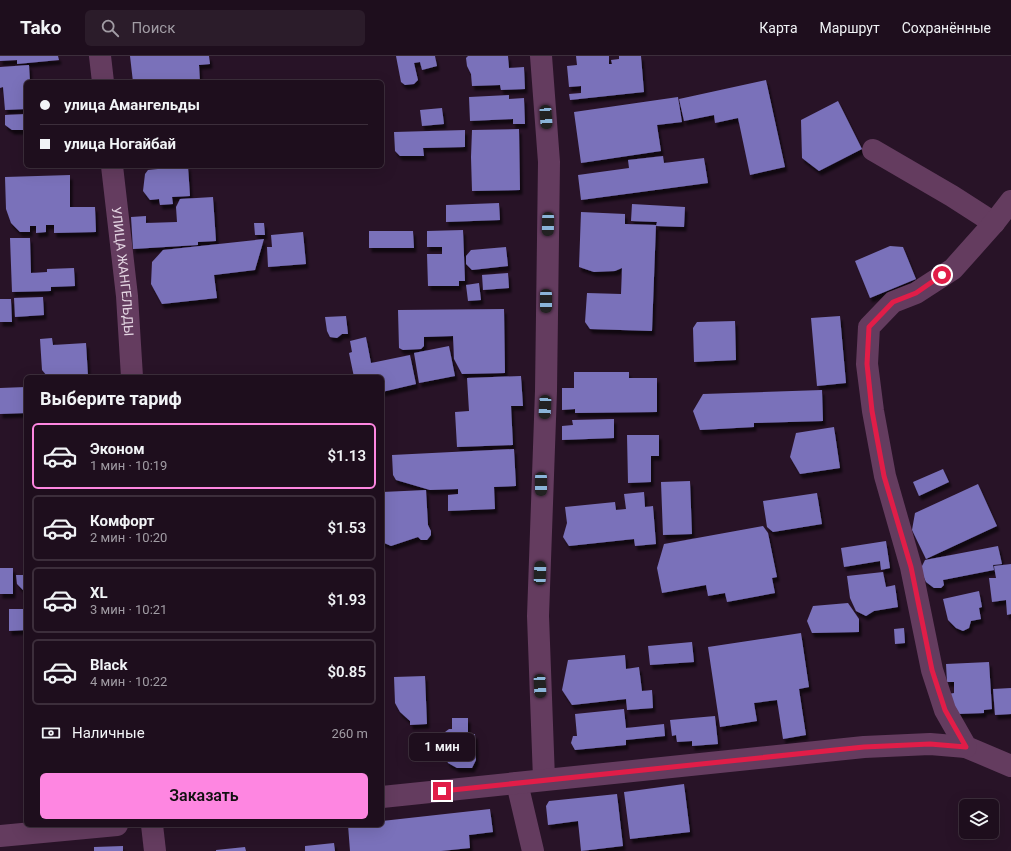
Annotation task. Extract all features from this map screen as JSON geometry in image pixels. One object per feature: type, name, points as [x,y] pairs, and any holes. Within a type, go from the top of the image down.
[{"type":"street","points":[[100,56],[103,80]]},
{"type":"street","points":[[541,56],[549,162],[546,391],[538,616],[544,779]]},
{"type":"street","points":[[873,150],[952,196],[994,224]]},
{"type":"street","name":"УЛИЦА ЖАНГЕЛЬДЫ","points":[[112,168],[127,296],[132,375]]},
{"type":"street","points":[[966,747],[945,710],[932,670],[911,567],[884,476],[872,411],[867,364],[869,327],[893,302],[916,293],[952,269],[994,224],[1011,201]]},
{"type":"street","points":[[384,797],[864,747],[930,744],[966,747],[1011,766]]},
{"type":"street","points":[[517,783],[533,851]]},
{"type":"street","points":[[0,836],[96,827]]},
{"type":"street","points":[[152,827],[155,851]]},
{"type":"building","points":[[0,56],[58,56],[59,60],[17,64],[17,60],[0,61]]},
{"type":"building","points":[[130,56],[209,56],[210,64],[199,65],[200,80],[133,80]]},
{"type":"building","points":[[396,56],[435,56],[437,66],[422,70],[420,62],[414,63],[418,80],[414,84],[405,85],[401,82]]},
{"type":"building","points":[[468,56],[508,56],[509,68],[524,67],[525,89],[501,90],[500,85],[472,86],[471,74],[467,66],[466,58]]},
{"type":"building","points":[[576,56],[609,56],[609,64],[612,64],[611,60],[619,59],[619,56],[641,56],[644,92],[570,100],[569,94],[581,93],[581,86],[569,87],[567,66],[577,65]]},
{"type":"building","points":[[29,65],[30,80],[24,80],[24,109],[5,110],[3,87],[0,88],[0,67]]},
{"type":"building","points":[[766,80],[785,167],[750,175],[738,118],[715,123],[714,115],[684,121],[679,99]]},
{"type":"building","points":[[509,95],[509,99],[524,98],[525,124],[513,124],[513,119],[470,121],[469,97]]},
{"type":"building","points":[[678,97],[682,122],[657,125],[661,151],[581,163],[574,112]]},
{"type":"building","points":[[838,101],[862,149],[819,171],[802,158],[801,120]]},
{"type":"building","points":[[442,108],[444,124],[422,126],[420,110]]},
{"type":"building","points":[[24,114],[24,130],[12,130],[5,125],[5,115]]},
{"type":"building","points":[[519,129],[520,190],[472,191],[472,130]]},
{"type":"building","points":[[465,130],[465,147],[423,148],[424,156],[400,156],[395,151],[394,132]]},
{"type":"building","points":[[663,156],[664,163],[704,158],[708,183],[581,200],[578,175],[629,168],[628,160]]},
{"type":"building","points":[[188,168],[190,196],[172,197],[173,204],[160,205],[159,199],[150,200],[143,191],[145,174],[148,170]]},
{"type":"building","points":[[70,175],[70,207],[95,207],[96,232],[54,233],[54,225],[46,225],[46,232],[36,233],[36,226],[30,226],[30,232],[20,232],[11,223],[6,209],[5,177]]},
{"type":"building","points":[[213,197],[216,241],[198,242],[198,245],[133,249],[131,217],[146,216],[146,223],[177,222],[176,207],[180,199]]},
{"type":"building","points":[[499,203],[500,220],[446,222],[446,205]]},
{"type":"building","points":[[632,204],[685,207],[684,227],[656,226],[657,222],[631,221]]},
{"type":"building","points":[[581,212],[625,214],[625,224],[656,225],[652,331],[590,329],[585,322],[587,293],[621,294],[622,268],[615,271],[594,272],[579,267]]},
{"type":"building","points":[[254,223],[264,223],[265,235],[255,235]]},
{"type":"building","points":[[463,230],[465,281],[459,281],[459,286],[428,286],[427,254],[442,254],[442,247],[427,247],[427,231]]},
{"type":"building","points":[[369,231],[413,231],[414,248],[369,248]]},
{"type":"building","points":[[303,232],[306,264],[268,267],[267,247],[272,247],[271,235]]},
{"type":"building","points":[[10,238],[30,238],[31,273],[47,272],[47,269],[74,268],[75,286],[51,287],[51,291],[12,292]]},
{"type":"building","points":[[264,239],[255,270],[214,275],[217,298],[162,304],[151,284],[152,262],[163,250]]},
{"type":"building","points":[[890,246],[903,247],[916,279],[870,298],[855,261]]},
{"type":"building","points":[[506,247],[508,266],[472,270],[466,264],[466,256],[471,250]]},
{"type":"building","points":[[508,273],[509,288],[483,290],[482,275]]},
{"type":"building","points":[[479,283],[481,300],[468,301],[466,285]]},
{"type":"building","points":[[43,297],[44,315],[15,317],[14,298]]},
{"type":"building","points":[[0,299],[11,299],[12,322],[0,322]]},
{"type":"building","points":[[504,309],[505,373],[462,374],[454,359],[453,336],[424,337],[424,346],[421,349],[403,350],[399,348],[398,310]]},
{"type":"building","points":[[346,316],[348,334],[342,334],[337,338],[330,337],[327,331],[325,317]]},
{"type":"building","points":[[840,316],[846,383],[817,386],[811,318]]},
{"type":"building","points":[[735,321],[736,360],[694,362],[693,328],[697,322]]},
{"type":"building","points":[[366,337],[371,363],[410,355],[416,384],[384,392],[384,375],[354,375],[349,353],[352,352],[350,341]]},
{"type":"building","points":[[52,338],[53,345],[86,343],[88,375],[46,375],[42,370],[40,339]]},
{"type":"building","points":[[449,346],[455,376],[419,383],[414,353]]},
{"type":"building","points":[[574,372],[629,372],[629,378],[657,378],[657,412],[575,413],[575,409],[562,410],[562,388],[574,388]]},
{"type":"building","points":[[521,376],[523,406],[511,406],[513,445],[457,447],[455,412],[469,411],[467,378]]},
{"type":"building","points":[[24,387],[24,413],[0,414],[0,388]]},
{"type":"building","points":[[822,390],[823,421],[754,423],[754,427],[700,430],[693,411],[703,394]]},
{"type":"building","points":[[614,419],[614,438],[562,440],[562,426],[573,425],[572,420]]},
{"type":"building","points":[[834,427],[840,468],[800,474],[790,457],[796,433]]},
{"type":"building","points":[[627,435],[659,435],[659,456],[651,456],[651,482],[628,483]]},
{"type":"building","points":[[514,449],[516,486],[494,487],[495,509],[448,511],[448,495],[458,494],[458,489],[430,490],[396,480],[393,475],[392,455]]},
{"type":"building","points":[[943,469],[949,482],[919,496],[913,482]]},
{"type":"building","points":[[690,481],[692,534],[663,535],[661,482]]},
{"type":"building","points":[[978,484],[997,526],[926,559],[912,530],[915,513]]},
{"type":"building","points":[[426,490],[428,525],[431,531],[431,535],[427,540],[421,540],[418,537],[391,546],[384,543],[384,492]]},
{"type":"building","points":[[644,492],[645,507],[653,506],[656,544],[635,546],[634,539],[569,546],[563,537],[567,523],[565,507],[615,502],[616,510],[626,509],[624,494]]},
{"type":"building","points":[[817,493],[822,524],[773,532],[767,527],[763,501]]},
{"type":"building","points":[[763,526],[768,533],[777,577],[772,578],[775,593],[727,602],[725,593],[708,596],[706,585],[662,593],[657,568],[664,544]]},
{"type":"building","points":[[886,541],[890,568],[881,570],[880,561],[844,567],[841,548]]},
{"type":"building","points":[[998,546],[1002,564],[993,565],[994,570],[943,580],[944,585],[941,588],[934,588],[926,582],[922,573],[921,568],[925,560]]},
{"type":"building","points":[[1011,564],[1011,614],[1007,615],[1006,600],[992,602],[989,578],[996,578],[994,566]]},
{"type":"building","points":[[0,568],[13,568],[13,594],[0,594]]},
{"type":"building","points":[[883,572],[886,587],[895,585],[898,607],[874,611],[866,616],[856,611],[850,598],[847,576]]},
{"type":"building","points":[[16,575],[24,575],[24,590],[17,584]]},
{"type":"building","points":[[979,591],[982,607],[979,608],[981,619],[971,621],[969,628],[963,631],[956,628],[948,620],[943,599]]},
{"type":"building","points":[[848,603],[859,619],[859,632],[812,633],[807,621],[813,606]]},
{"type":"building","points":[[9,609],[24,609],[24,630],[9,631]]},
{"type":"building","points":[[904,628],[905,643],[895,644],[894,629]]},
{"type":"building","points":[[801,633],[809,687],[799,689],[806,735],[783,739],[777,700],[754,703],[757,721],[720,727],[708,647]]},
{"type":"building","points":[[692,642],[694,662],[650,665],[648,646]]},
{"type":"building","points":[[625,655],[626,669],[639,667],[642,691],[652,690],[653,708],[627,710],[626,699],[572,705],[562,690],[568,660]]},
{"type":"building","points":[[989,662],[992,709],[984,710],[984,713],[957,714],[956,708],[949,708],[948,694],[954,693],[954,682],[947,682],[946,664]]},
{"type":"building","points":[[425,676],[427,724],[410,725],[410,721],[400,712],[395,703],[394,677]]},
{"type":"building","points":[[1011,688],[1011,714],[995,715],[993,689]]},
{"type":"building","points":[[624,709],[626,728],[664,724],[665,736],[626,740],[626,745],[575,750],[571,743],[573,736],[577,736],[575,714]]},
{"type":"building","points":[[715,716],[718,744],[692,746],[692,741],[677,742],[676,735],[672,736],[670,720]]},
{"type":"building","points":[[452,718],[468,718],[468,734],[475,734],[476,760],[472,768],[457,768],[448,763],[445,756],[445,732],[452,729]]},
{"type":"building","points":[[684,784],[690,832],[630,839],[624,792]]},
{"type":"building","points":[[617,794],[623,846],[581,851],[578,821],[548,825],[546,806],[549,801]]},
{"type":"building","points":[[490,809],[493,832],[469,835],[470,848],[441,851],[350,851],[348,827],[384,827],[384,821]]},
{"type":"building","points":[[334,843],[335,851],[305,851],[305,846]]},
{"type":"building","points":[[123,846],[123,851],[94,851],[94,847]]},
{"type":"building","points":[[245,847],[246,851],[216,851],[216,850]]},
{"type":"route","points":[[442,791],[544,779],[864,747],[930,744],[966,747],[945,710],[932,670],[923,618],[911,567],[884,476],[872,411],[867,364],[869,327],[893,302],[916,293],[942,275]]}]
